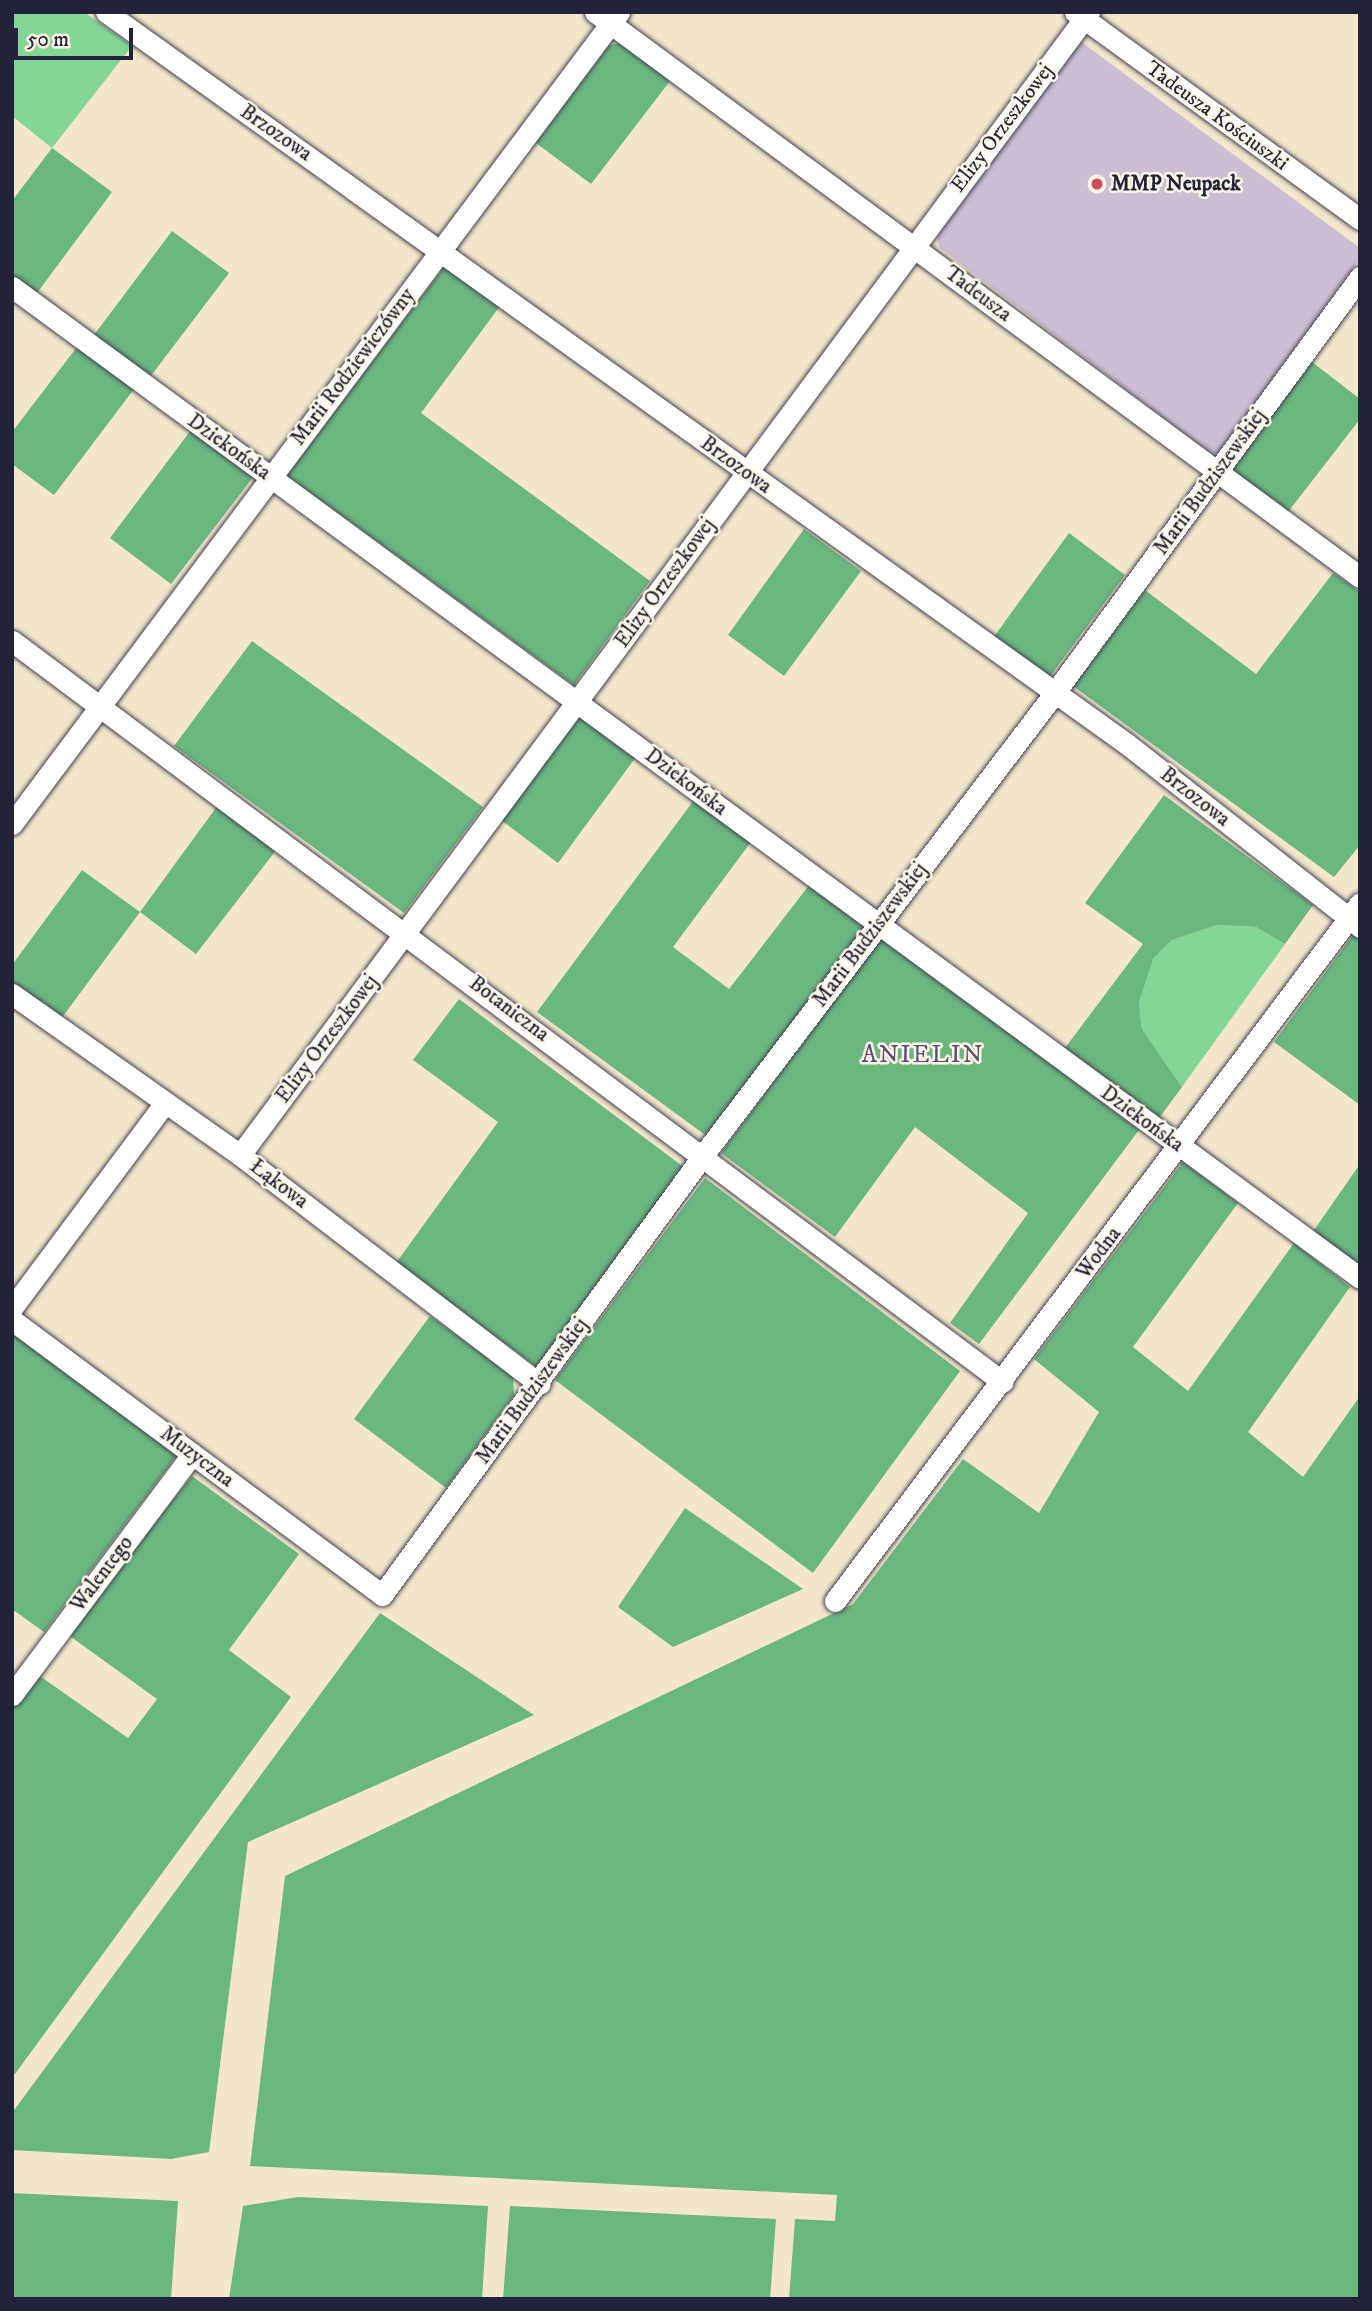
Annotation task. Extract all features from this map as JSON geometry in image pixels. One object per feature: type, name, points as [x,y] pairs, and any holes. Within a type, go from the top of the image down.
[{"type":"street","name":"Brzozowa","points":[[106,12],[441,251],[1053,695],[1127,744],[1356,916]]},
{"type":"street","name":"Tadeusza Kościuszki","points":[[1083,15],[1360,219]]},
{"type":"street","name":"Elizy Orzeszkowej","points":[[240,1155],[579,703],[744,472],[1083,15]]},
{"type":"street","name":"Marii Rodziewiczówny","points":[[12,824],[98,704],[441,251],[608,16]]},
{"type":"street","name":"Tadeusza","points":[[608,16],[1217,473],[1360,577]]},
{"type":"street","name":"Marii Budziszewskiej","points":[[382,1595],[704,1154],[1053,695],[1360,277]]},
{"type":"street","name":"Dziekońska","points":[[12,287],[1360,1278]]},
{"type":"street","name":"Botaniczna","points":[[12,641],[704,1154],[1003,1382]]},
{"type":"street","name":"Wodna","points":[[835,1601],[1356,916]]},
{"type":"street","name":"Łąkowa","points":[[12,994],[240,1155],[538,1384]]},
{"type":"street","points":[[12,1308],[165,1103]]},
{"type":"street","name":"Muzyczna","points":[[12,1320],[382,1595]]},
{"type":"street","name":"Walentego","points":[[12,1695],[192,1454]]},
{"type":"shaded area","points":[[1080,41],[1360,248],[1360,259],[1218,453],[1210,453],[939,247],[937,232]]},
{"type":"green space","points":[[12,12],[84,12],[132,46],[52,148],[12,116]]},
{"type":"green space","points":[[620,43],[670,81],[591,184],[536,143],[609,45]]},
{"type":"green space","points":[[52,148],[112,192],[37,293],[12,275],[12,201]]},
{"type":"green space","points":[[172,231],[229,273],[150,377],[94,335]]},
{"type":"green space","points":[[445,266],[500,306],[421,413],[650,581],[574,685],[286,475]]},
{"type":"green space","points":[[77,347],[134,389],[54,495],[12,464],[12,432]]},
{"type":"green space","points":[[1312,362],[1360,399],[1360,419],[1288,512],[1231,471]]},
{"type":"green space","points":[[191,430],[254,476],[171,584],[110,538]]},
{"type":"green space","points":[[804,529],[861,571],[784,676],[728,635]]},
{"type":"green space","points":[[1069,533],[1125,575],[1048,679],[993,638]]},
{"type":"green space","points":[[1333,573],[1360,592],[1360,845],[1334,877],[1073,686],[1145,590],[1256,674]]},
{"type":"green space","points":[[252,641],[483,807],[404,913],[174,746]]},
{"type":"green space","points":[[578,715],[636,757],[558,863],[501,820]]},
{"type":"green space","points":[[1164,795],[1313,905],[1285,944],[1256,927],[1217,925],[1172,940],[1153,959],[1139,1002],[1142,1029],[1182,1087],[1159,1118],[1065,1048],[1143,944],[1085,903]]},
{"type":"green space","points":[[694,800],[751,842],[673,947],[729,989],[810,884],[866,926],[708,1137],[537,1012]]},
{"type":"green space","points":[[218,805],[277,849],[196,954],[140,912]]},
{"type":"green space","points":[[82,870],[140,912],[61,1019],[12,983],[12,965]]},
{"type":"green space","points":[[1217,925],[1256,927],[1285,944],[1182,1087],[1142,1029],[1139,1002],[1153,959],[1172,940]]},
{"type":"green space","points":[[1353,935],[1360,941],[1360,1105],[1274,1042]]},
{"type":"green space","points":[[881,937],[1139,1130],[979,1344],[950,1323],[1028,1213],[915,1127],[835,1237],[721,1153]]},
{"type":"green space","points":[[459,999],[685,1168],[538,1368],[396,1263],[498,1122],[413,1060]]},
{"type":"green space","points":[[1183,1162],[1238,1203],[1133,1347],[1188,1391],[1294,1243],[1350,1287],[1248,1432],[1303,1477],[1360,1396],[1360,2299],[789,2299],[795,2219],[835,2221],[837,2195],[250,2166],[285,1876],[853,1604],[963,1459],[1039,1513],[1099,1412],[1034,1359]]},
{"type":"green space","points":[[1360,1164],[1360,1269],[1312,1233]]},
{"type":"green space","points":[[705,1178],[960,1371],[813,1573],[555,1380]]},
{"type":"green space","points":[[430,1316],[513,1377],[514,1395],[446,1488],[354,1419]]},
{"type":"green space","points":[[12,1326],[180,1451],[44,1632],[12,1609]]},
{"type":"green space","points":[[192,1476],[299,1554],[229,1650],[291,1697],[12,2078],[12,1708],[37,1674],[128,1738],[157,1699],[67,1634]]},
{"type":"green space","points":[[685,1508],[803,1589],[673,1647],[618,1607]]},
{"type":"green space","points":[[380,1613],[534,1715],[248,1842],[209,2152],[171,2159],[12,2150],[12,2113]]},
{"type":"green space","points":[[12,2193],[178,2201],[171,2299],[12,2299]]},
{"type":"green space","points":[[298,2197],[488,2206],[482,2299],[229,2299],[243,2206]]},
{"type":"green space","points":[[510,2206],[776,2219],[770,2299],[503,2299]]},
{"type":"place","name":"MMP Neupack","points":[[1097,184]]},
{"type":"district","name":"ANIELIN","points":[[923,1056]]}]
